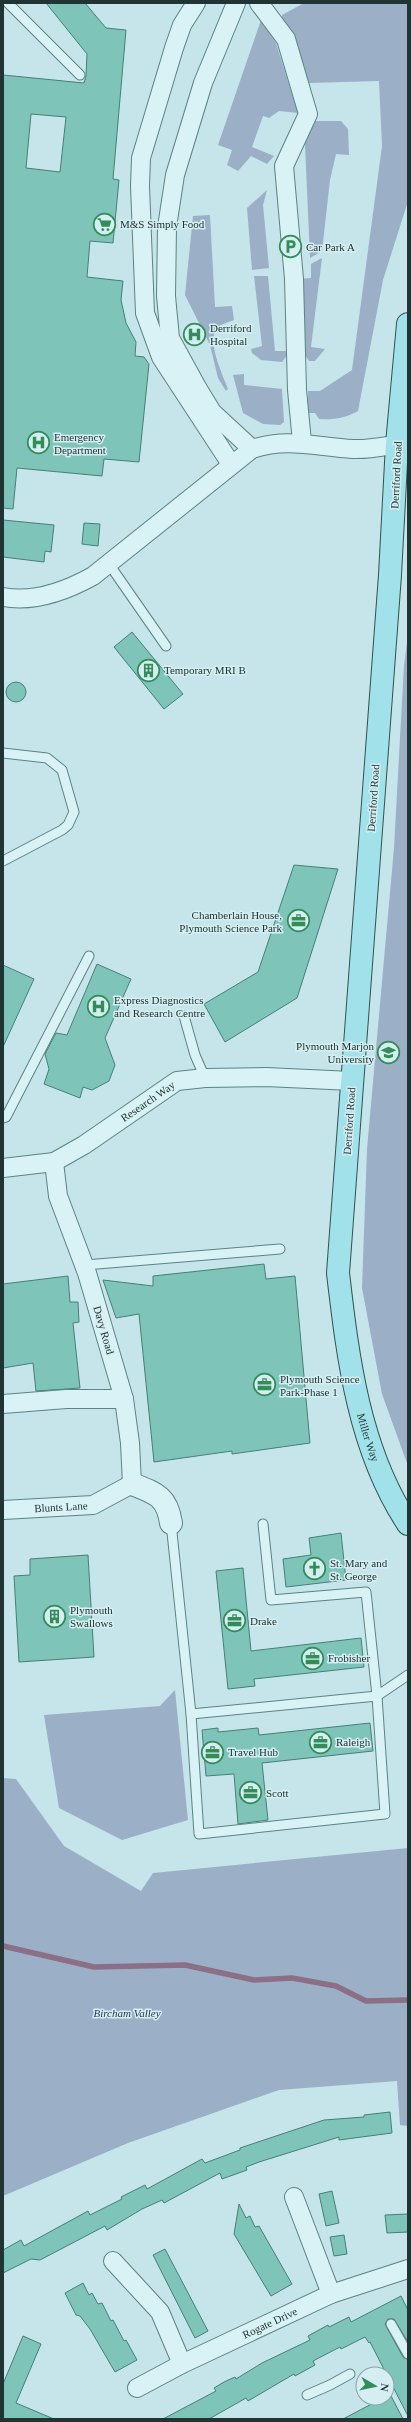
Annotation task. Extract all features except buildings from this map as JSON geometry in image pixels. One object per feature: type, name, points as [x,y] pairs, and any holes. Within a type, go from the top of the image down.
[{"type":"main road","name":"Derriford Road","points":[[338,1272],[395,496],[402,444],[408,324]]},
{"type":"main road","name":"Miller Way","points":[[338,1272],[345,1332],[357,1400],[378,1470],[408,1524]]},
{"type":"street","points":[[196,3],[182,25],[141,158],[140,186],[145,312],[161,357],[231,464]]},
{"type":"street","points":[[236,3],[203,83],[175,175],[167,227],[166,296],[170,338],[198,389],[212,412],[252,449]]},
{"type":"street","points":[[259,3],[286,38],[308,114],[284,166],[294,279],[297,390],[302,442]]},
{"type":"street","points":[[3,598],[31,598],[72,588],[110,564],[231,464],[252,449],[269,444],[302,442],[354,449],[402,444]]},
{"type":"street","name":"Research Way","points":[[3,1168],[54,1162],[84,1145],[177,1081],[205,1078],[266,1077],[352,1081]]},
{"type":"street","name":"Davy Road","points":[[54,1162],[58,1196],[85,1265],[124,1399],[124,1489]]},
{"type":"street","points":[[3,1404],[66,1400],[124,1399]]},
{"type":"street","points":[[124,1489],[152,1492],[162,1498],[167,1506],[171,1523]]},
{"type":"street","name":"Blunts Lane","points":[[3,1510],[93,1505],[124,1489]]},
{"type":"street","points":[[294,2197],[331,2294]]},
{"type":"street","points":[[113,2261],[160,2312],[182,2364]]},
{"type":"street","name":"Rogate Drive","points":[[137,2388],[182,2364],[331,2294],[408,2269]]},
{"type":"lane","points":[[8,3],[80,75]]},
{"type":"lane","points":[[110,564],[166,646]]},
{"type":"lane","points":[[3,753],[47,758],[56,764],[62,770],[66,778],[74,812],[68,825],[62,830],[26,847],[3,861]]},
{"type":"lane","points":[[3,1118],[6,1117],[89,956]]},
{"type":"lane","points":[[184,1016],[195,1055],[205,1078]]},
{"type":"lane","points":[[85,1265],[280,1249]]},
{"type":"lane","points":[[171,1523],[191,1714],[199,1834],[385,1814],[377,1696],[366,1592],[271,1600],[263,1524]]},
{"type":"lane","points":[[191,1714],[377,1696],[408,1675]]},
{"type":"lane","points":[[391,2324],[408,2354]]},
{"type":"lane","points":[[307,2394],[330,2386],[350,2374]]},
{"type":"green space","points":[[304,3],[408,3],[408,201],[383,280],[358,411],[344,417],[329,419],[319,419],[315,413],[308,413],[308,391],[320,391],[352,370],[382,146],[379,81],[308,83],[293,37],[281,21],[282,15]]},
{"type":"green space","points":[[261,20],[276,43],[298,113],[279,111],[269,118],[263,116],[252,147],[274,156],[267,164],[251,156],[238,171],[227,165],[232,150],[218,145]]},
{"type":"green space","points":[[309,121],[341,121],[348,129],[349,155],[336,154],[330,180],[322,251],[310,258],[305,144]]},
{"type":"green space","points":[[267,190],[263,205],[269,268],[252,270],[247,208]]},
{"type":"green space","points":[[210,215],[215,307],[232,306],[234,320],[217,328],[213,341],[216,358],[228,389],[226,391],[218,378],[210,345],[185,295],[193,216]]},
{"type":"green space","points":[[322,258],[311,347],[325,349],[315,361],[309,361],[303,352],[298,279],[311,278],[311,264]]},
{"type":"green space","points":[[254,276],[268,276],[275,351],[290,351],[282,362],[261,360],[252,353],[251,349],[262,346]]},
{"type":"green space","points":[[244,374],[244,385],[282,389],[284,422],[280,425],[263,424],[243,413],[233,375]]},
{"type":"green space","name":"Plymouth Marjon University","points":[[408,636],[408,1466],[382,1394],[362,1288],[367,1149],[394,848],[404,665]]},
{"type":"green space","points":[[175,1690],[188,1820],[122,1840],[59,1808],[44,1715],[160,1706]]},
{"type":"green space","name":"Bircham Valley","points":[[3,1778],[16,1779],[64,1846],[141,1891],[153,1873],[408,1848],[408,2126],[400,2125],[397,2081],[279,2090],[128,2143],[3,2196]]},
{"type":"waterway","points":[[3,1946],[94,1967],[185,1965],[254,1980],[292,1978],[336,1986],[366,2001],[408,2000]]},
{"type":"place","name":"M&S Simply Food","points":[[105,224]]},
{"type":"place","name":"Car Park A","points":[[290,247]]},
{"type":"place","name":"Derriford Hospital","points":[[195,334]]},
{"type":"place","name":"Emergency Department","points":[[38,443]]},
{"type":"place","name":"Temporary MRI B","points":[[148,670]]},
{"type":"place","name":"Chamberlain House, Plymouth Science Park","points":[[298,921]]},
{"type":"place","name":"Express Diagnostics and Research Centre","points":[[99,1006]]},
{"type":"place","name":"Plymouth Marjon University","points":[[389,1052]]},
{"type":"place","name":"Plymouth Science Park-Phase 1","points":[[265,1385]]},
{"type":"place","name":"St. Mary and St. George","points":[[315,1569]]},
{"type":"place","name":"Plymouth Swallows","points":[[54,1616]]},
{"type":"place","name":"Drake","points":[[235,1621]]},
{"type":"place","name":"Frobisher","points":[[312,1658]]},
{"type":"place","name":"Raleigh","points":[[321,1742]]},
{"type":"place","name":"Travel Hub","points":[[212,1752]]},
{"type":"place","name":"Scott","points":[[250,1793]]}]
